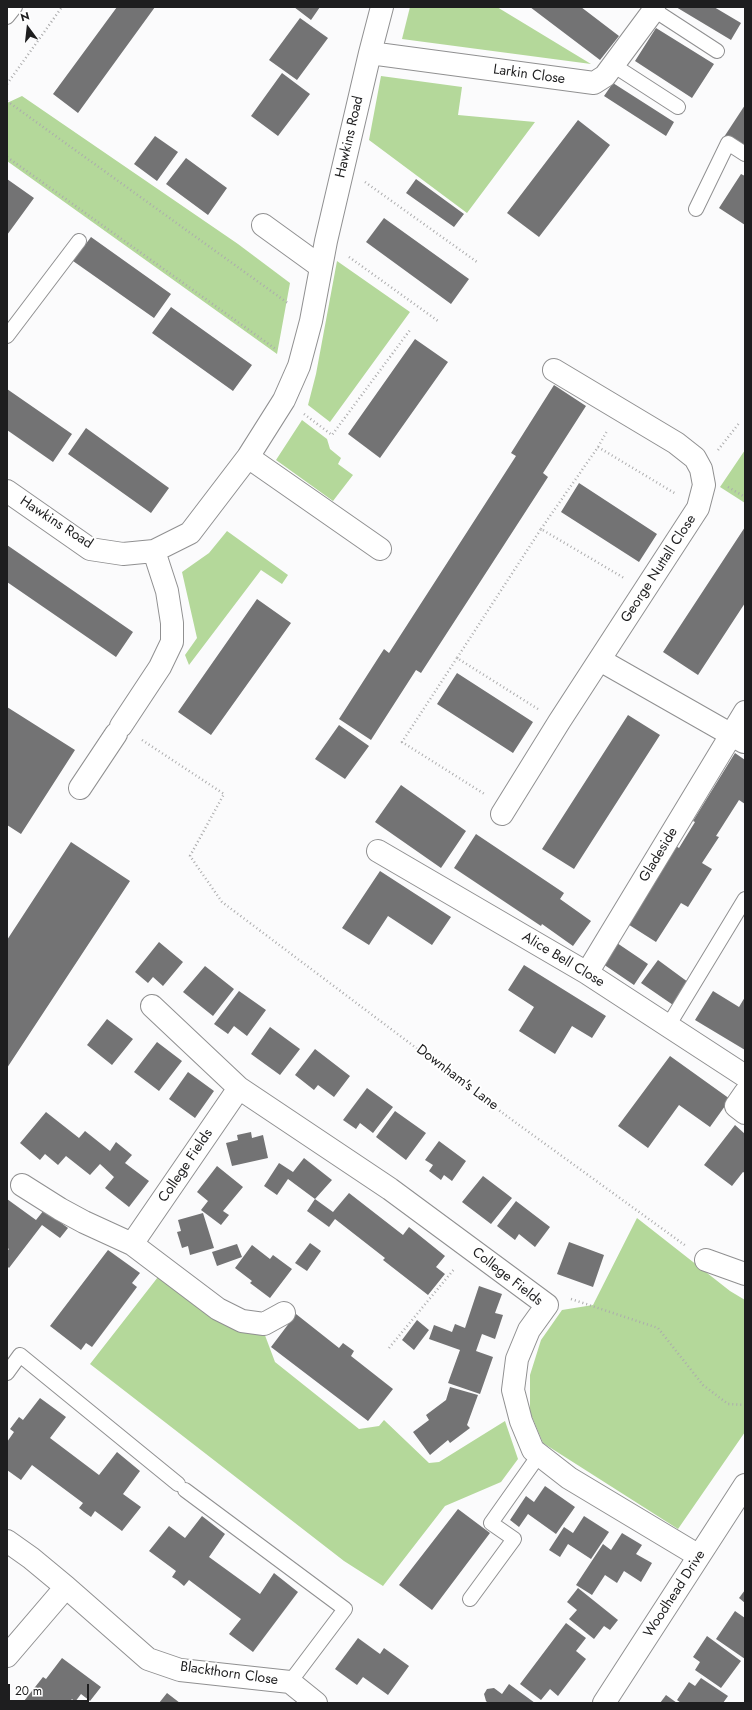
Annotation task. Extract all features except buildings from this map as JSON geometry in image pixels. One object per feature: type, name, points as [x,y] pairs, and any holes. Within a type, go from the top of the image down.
[{"type":"street","name":"Hawkins Road","points":[[7,491],[90,549],[124,554],[154,551],[190,533],[248,457],[284,400],[299,366],[311,321],[326,241],[382,7]]},
{"type":"street","name":"Larkin Close","points":[[370,53],[594,84],[605,76],[654,10]]},
{"type":"street","points":[[263,225],[321,267]]},
{"type":"street","points":[[554,370],[618,410],[676,443],[695,458],[701,469]]},
{"type":"street","points":[[248,457],[380,549]]},
{"type":"street","name":"George Nuttall Close","points":[[504,811],[559,722],[698,508],[704,485],[701,469]]},
{"type":"street","points":[[80,788],[160,667],[172,642],[172,623],[167,591],[154,551]]},
{"type":"street","points":[[600,660],[738,739]]},
{"type":"street","name":"Gladeside","points":[[587,973],[738,739],[745,712]]},
{"type":"street","name":"Alice Bell Close","points":[[378,851],[587,973],[745,1076]]},
{"type":"street","name":"College Fields","points":[[152,1006],[239,1088],[390,1189],[547,1306],[529,1330],[517,1359],[513,1390],[521,1421],[533,1450],[569,1478],[699,1556]]},
{"type":"street","name":"College Fields","points":[[132,1244],[239,1088]]},
{"type":"street","points":[[745,1093],[736,1106],[745,1113]]},
{"type":"street","points":[[22,1184],[66,1212],[132,1244],[218,1309],[242,1321],[264,1324],[284,1313]]},
{"type":"street","points":[[706,1260],[745,1274]]},
{"type":"street","name":"Woodhead Drive","points":[[604,1703],[745,1485]]},
{"type":"street","name":"Blackthorn Close","points":[[7,1541],[31,1558],[66,1587],[148,1659],[180,1670],[290,1682],[316,1703]]},
{"type":"street","points":[[7,1656],[66,1587]]},
{"type":"lane","points":[[7,18],[15,7]]},
{"type":"lane","points":[[654,10],[717,51]]},
{"type":"lane","points":[[613,65],[678,107]]},
{"type":"lane","points":[[696,209],[728,143],[745,154]]},
{"type":"lane","points":[[7,336],[79,241]]},
{"type":"lane","points":[[668,1026],[745,899]]},
{"type":"lane","points":[[7,1373],[20,1355],[182,1487],[345,1609],[290,1682]]},
{"type":"lane","points":[[470,1599],[514,1539],[491,1524],[539,1455]]},
{"type":"path","points":[[7,84],[62,7]]},
{"type":"path","points":[[7,101],[311,321]]},
{"type":"path","points":[[7,157],[299,366]]},
{"type":"path","points":[[344,166],[477,262]]},
{"type":"path","points":[[326,241],[438,321]]},
{"type":"path","points":[[284,400],[332,435],[410,330]]},
{"type":"path","points":[[504,811],[402,742],[541,529],[598,447],[618,410]]},
{"type":"path","points":[[701,469],[727,440],[740,422]]},
{"type":"path","points":[[598,447],[698,508]]},
{"type":"path","points":[[541,529],[645,590]]},
{"type":"path","points":[[457,658],[559,722]]},
{"type":"path","name":"Downham's Lane","points":[[119,730],[224,794],[190,856],[222,902],[508,1117],[706,1260]]},
{"type":"path","points":[[389,1348],[471,1249]]},
{"type":"path","points":[[547,1306],[567,1298],[658,1328],[704,1385],[728,1404],[745,1405]]},
{"type":"green space","points":[[410,7],[497,7],[591,64],[402,39]]},
{"type":"green space","points":[[381,76],[462,87],[458,115],[535,122],[467,213],[369,140]]},
{"type":"green space","points":[[22,96],[238,244],[290,283],[277,354],[7,161],[7,103]]},
{"type":"green space","points":[[337,261],[410,312],[330,422],[308,405],[316,374]]},
{"type":"green space","points":[[302,420],[327,439],[330,449],[341,458],[338,464],[353,475],[333,501],[276,460]]},
{"type":"green space","points":[[745,450],[745,503],[720,487]]},
{"type":"green space","points":[[227,531],[288,575],[282,584],[261,570],[189,665],[185,655],[197,638],[182,572],[209,553]]},
{"type":"green space","points":[[637,1218],[730,1291],[745,1300],[745,1432],[678,1529],[543,1443],[530,1412],[530,1375],[541,1340],[562,1310],[593,1305]]},
{"type":"green space","points":[[158,1277],[263,1330],[275,1362],[359,1429],[379,1426],[384,1420],[429,1463],[439,1462],[505,1421],[518,1459],[501,1482],[445,1506],[383,1586],[344,1561],[90,1364]]}]
